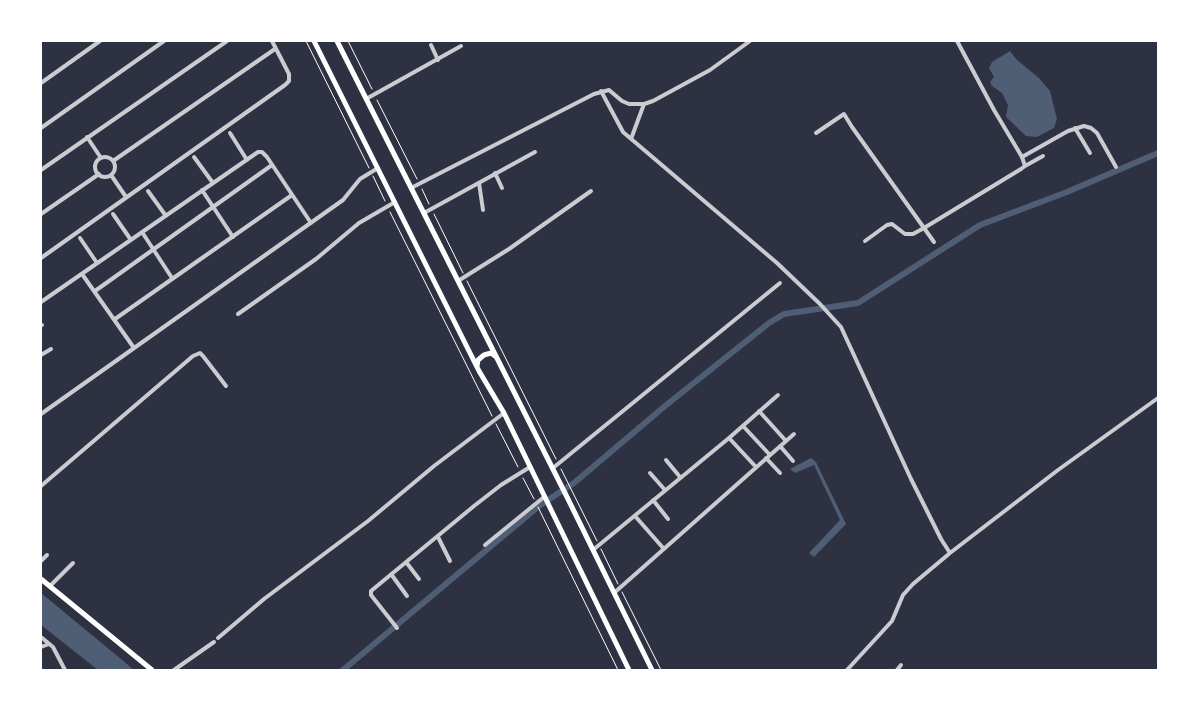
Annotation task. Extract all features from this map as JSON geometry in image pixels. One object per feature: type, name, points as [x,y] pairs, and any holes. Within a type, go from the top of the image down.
[{"type":"main road","points":[[314,41],[477,367],[504,413],[629,670]]},
{"type":"main road","points":[[337,41],[553,468],[652,670]]},
{"type":"main road","points":[[477,367],[478,360],[484,355],[491,353],[496,357]]},
{"type":"main road","points":[[41,579],[152,670]]},
{"type":"street","points":[[41,83],[100,41]]},
{"type":"street","points":[[41,128],[164,41]]},
{"type":"street","points":[[41,170],[227,41]]},
{"type":"street","points":[[41,258],[285,85],[289,81],[289,74],[272,41]]},
{"type":"street","points":[[412,188],[601,91],[609,90],[622,101],[629,104],[653,102],[710,70],[750,41]]},
{"type":"street","points":[[957,41],[1022,157],[1025,166]]},
{"type":"street","points":[[431,45],[438,60]]},
{"type":"street","points":[[366,99],[461,46]]},
{"type":"street","points":[[113,161],[275,49]]},
{"type":"street","points":[[601,91],[623,132],[777,263],[841,327],[911,479],[950,553]]},
{"type":"street","points":[[631,138],[644,104]]},
{"type":"street","points":[[816,133],[844,114],[856,134],[934,242]]},
{"type":"street","points":[[1022,157],[1075,128],[1084,126],[1091,128],[1096,133],[1116,167]]},
{"type":"street","points":[[1075,128],[1090,153]]},
{"type":"street","points":[[230,133],[247,160]]},
{"type":"street","points":[[87,137],[101,158]]},
{"type":"street","points":[[41,302],[258,152],[262,152],[272,165],[311,223]]},
{"type":"street","points":[[424,213],[535,152]]},
{"type":"street","points":[[865,241],[887,225],[892,224],[905,234],[913,234],[1042,156]]},
{"type":"street","points":[[194,157],[212,183]]},
{"type":"street","points":[[101,158],[108,158],[113,161],[115,168],[111,175]]},
{"type":"street","points":[[101,158],[96,164],[97,171],[105,176],[111,175]]},
{"type":"street","points":[[95,291],[272,165]]},
{"type":"street","points":[[41,414],[343,200],[360,179],[378,168]]},
{"type":"street","points":[[495,173],[502,188]]},
{"type":"street","points":[[41,214],[99,174]]},
{"type":"street","points":[[111,175],[126,197]]},
{"type":"street","points":[[479,183],[483,210]]},
{"type":"street","points":[[148,190],[166,216]]},
{"type":"street","points":[[202,190],[233,237]]},
{"type":"street","points":[[458,281],[509,249],[591,191]]},
{"type":"street","points":[[115,319],[292,194]]},
{"type":"street","points":[[238,314],[316,259],[360,223],[395,202]]},
{"type":"street","points":[[113,214],[131,240]]},
{"type":"street","points":[[142,232],[172,278]]},
{"type":"street","points":[[80,238],[97,263]]},
{"type":"street","points":[[82,274],[134,348]]},
{"type":"street","points":[[553,468],[780,283]]},
{"type":"street","points":[[41,355],[51,349]]},
{"type":"street","points":[[41,486],[193,356],[200,353],[226,386]]},
{"type":"street","points":[[594,550],[778,395]]},
{"type":"street","points":[[846,670],[892,621],[907,590],[950,553],[1092,444],[1158,398]]},
{"type":"street","points":[[759,412],[786,441]]},
{"type":"street","points":[[218,638],[264,599],[368,521],[448,455],[504,413]]},
{"type":"street","points":[[743,426],[770,455]]},
{"type":"street","points":[[614,593],[794,434]]},
{"type":"street","points":[[729,438],[756,467]]},
{"type":"street","points":[[780,446],[793,461]]},
{"type":"street","points":[[766,458],[780,473]]},
{"type":"street","points":[[666,460],[680,477]]},
{"type":"street","points":[[395,626],[370,593],[474,506],[520,472],[530,467]]},
{"type":"street","points":[[650,473],[665,490]]},
{"type":"street","points":[[485,545],[536,503],[545,500]]},
{"type":"street","points":[[653,500],[668,519]]},
{"type":"street","points":[[635,516],[664,549]]},
{"type":"street","points":[[438,537],[450,561]]},
{"type":"street","points":[[41,561],[47,555]]},
{"type":"street","points":[[406,562],[419,578]]},
{"type":"street","points":[[50,586],[73,563]]},
{"type":"street","points":[[391,574],[407,596]]},
{"type":"street","points":[[41,637],[56,652],[65,670]]},
{"type":"street","points":[[174,670],[214,642]]},
{"type":"street","points":[[41,647],[49,644]]},
{"type":"street","points":[[896,670],[901,665]]},
{"type":"path","points":[[306,41],[536,503]]},
{"type":"path","points":[[348,41],[661,670]]},
{"type":"path","points":[[540,510],[618,670]]},
{"type":"water","points":[[1010,51],[1050,91],[1057,119],[1054,128],[1037,137],[1026,136],[1006,117],[1008,105],[1002,93],[992,86],[990,82],[994,77],[989,68],[992,62]]},
{"type":"water","points":[[811,458],[816,462],[846,524],[814,557],[809,553],[840,520],[814,465],[795,473],[790,469]]},
{"type":"water","points":[[41,593],[134,670],[98,670],[41,625]]},
{"type":"waterway","points":[[343,670],[539,506],[574,483],[665,406],[769,323],[784,314],[858,303],[980,225],[1067,192],[1158,153]]}]
